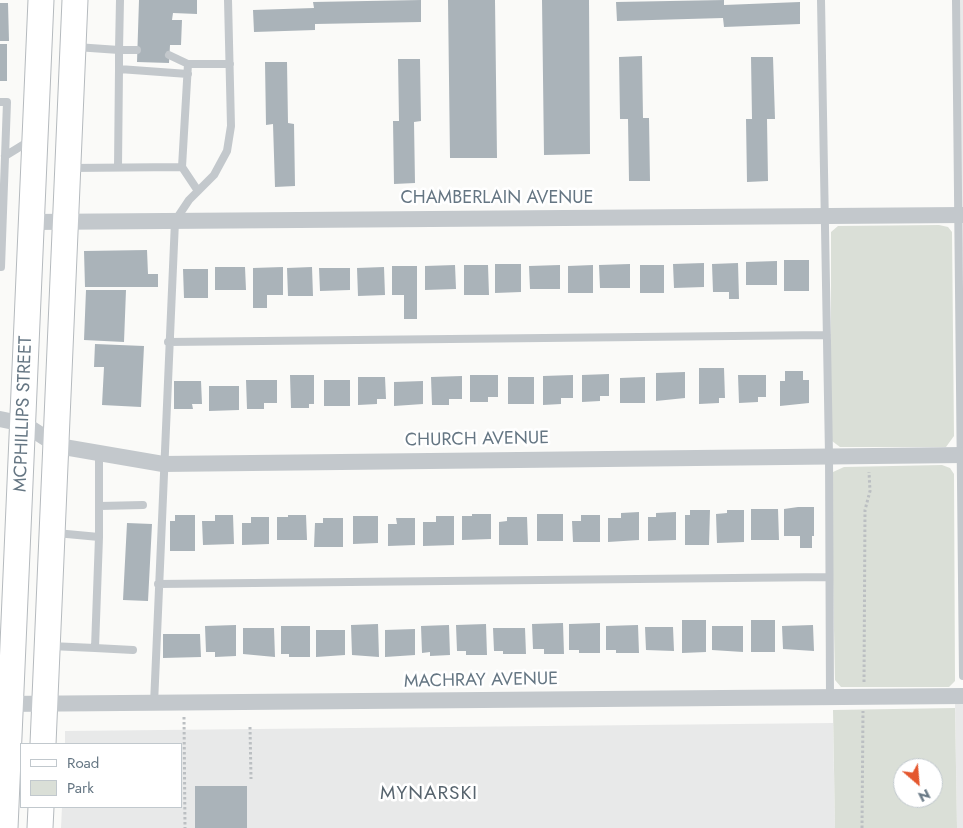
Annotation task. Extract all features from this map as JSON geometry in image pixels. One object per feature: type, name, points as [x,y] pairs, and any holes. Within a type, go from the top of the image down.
[{"type":"main road","name":"MCPHILLIPS STREET","points":[[6,828],[6,704],[24,424],[41,0]]},
{"type":"main road","name":"MCPHILLIPS STREET","points":[[44,743],[58,446],[75,0]]},
{"type":"main road","points":[[40,828],[41,808]]},
{"type":"street","name":"CHAMBERLAIN AVENUE","points":[[32,222],[961,215]]},
{"type":"street","name":"CHURCH AVENUE","points":[[0,419],[24,424],[58,446],[163,464],[829,455],[962,456]]},
{"type":"street","name":"MACHRAY AVENUE","points":[[6,704],[963,696]]},
{"type":"lane","points":[[118,167],[120,0]]},
{"type":"lane","points":[[154,704],[168,342],[175,221],[198,191],[214,175],[227,151],[231,126],[228,0]]},
{"type":"lane","points":[[821,0],[829,455],[830,698]]},
{"type":"lane","points":[[956,0],[961,215],[963,676]]},
{"type":"lane","points":[[74,46],[137,50]]},
{"type":"lane","points":[[169,55],[188,64],[230,64]]},
{"type":"lane","points":[[188,64],[182,167],[198,191]]},
{"type":"lane","points":[[119,70],[188,74]]},
{"type":"lane","points":[[0,102],[7,102],[1,267]]},
{"type":"lane","points":[[5,156],[35,138]]},
{"type":"lane","points":[[69,168],[182,167]]},
{"type":"lane","points":[[168,342],[827,336]]},
{"type":"lane","points":[[95,648],[100,506],[99,453]]},
{"type":"lane","points":[[100,506],[143,505]]},
{"type":"lane","points":[[54,533],[99,537]]},
{"type":"lane","points":[[158,584],[829,577]]},
{"type":"lane","points":[[48,646],[133,650]]},
{"type":"path","points":[[864,673],[865,510],[870,491],[868,456]]},
{"type":"path","points":[[184,704],[185,828]]},
{"type":"path","points":[[862,828],[863,722]]},
{"type":"path","points":[[250,727],[252,779]]},
{"type":"shaded area","points":[[957,0],[963,0],[963,293]]},
{"type":"shaded area","points":[[955,702],[963,702],[963,828],[957,828]]},
{"type":"shaded area","points":[[833,723],[835,828],[61,828],[62,808],[182,808],[182,743],[65,743],[65,731]]},
{"type":"green space","points":[[939,225],[948,227],[952,232],[954,436],[946,447],[840,447],[832,441],[831,431],[831,232],[838,226]]},
{"type":"green space","points":[[942,465],[950,468],[954,474],[955,681],[949,687],[841,687],[835,680],[831,477],[833,472],[844,467]]},
{"type":"green space","points":[[955,708],[957,828],[835,828],[833,710]]},
{"type":"building","points":[[139,0],[197,0],[197,14],[173,13],[172,20],[182,20],[181,45],[170,45],[169,63],[137,62]]},
{"type":"building","points":[[421,0],[421,22],[315,24],[315,30],[254,32],[253,10],[314,8],[313,2]]},
{"type":"building","points":[[448,0],[495,0],[497,158],[450,158]]},
{"type":"building","points":[[542,0],[589,0],[590,154],[544,155]]},
{"type":"building","points":[[724,0],[724,5],[800,2],[800,24],[724,27],[723,18],[617,21],[616,2]]},
{"type":"building","points":[[0,3],[8,3],[9,41],[0,41]]},
{"type":"building","points":[[0,44],[7,44],[7,81],[0,81]]},
{"type":"building","points":[[642,56],[643,118],[649,118],[650,181],[629,181],[628,119],[620,119],[619,57]]},
{"type":"building","points":[[751,57],[773,57],[775,119],[767,119],[768,181],[747,182],[746,119],[752,119]]},
{"type":"building","points":[[398,59],[420,59],[421,121],[414,122],[415,183],[394,184],[393,121],[399,121]]},
{"type":"building","points":[[265,62],[287,62],[288,123],[294,124],[295,186],[275,187],[273,124],[266,125]]},
{"type":"building","points":[[147,250],[148,274],[158,274],[158,287],[85,287],[84,251]]},
{"type":"building","points":[[784,260],[809,260],[809,291],[784,291]]},
{"type":"building","points":[[777,261],[777,285],[746,285],[746,262]]},
{"type":"building","points":[[704,263],[704,287],[674,288],[673,264]]},
{"type":"building","points":[[738,263],[739,299],[729,299],[729,292],[713,292],[712,264]]},
{"type":"building","points":[[495,264],[521,264],[521,292],[495,293]]},
{"type":"building","points":[[630,264],[630,288],[600,288],[599,265]]},
{"type":"building","points":[[455,265],[456,289],[425,290],[425,266]]},
{"type":"building","points":[[464,265],[488,265],[489,295],[464,295]]},
{"type":"building","points":[[560,265],[560,289],[530,289],[529,266]]},
{"type":"building","points":[[593,265],[593,293],[568,293],[568,266]]},
{"type":"building","points":[[640,265],[664,265],[664,293],[640,293]]},
{"type":"building","points":[[392,266],[417,266],[417,319],[404,319],[404,295],[392,295]]},
{"type":"building","points":[[215,267],[245,267],[246,290],[215,290]]},
{"type":"building","points":[[283,267],[283,295],[267,295],[267,308],[253,308],[253,268]]},
{"type":"building","points":[[312,267],[313,296],[288,296],[287,268]]},
{"type":"building","points":[[384,267],[385,295],[358,296],[357,268]]},
{"type":"building","points":[[319,268],[350,268],[350,290],[320,291]]},
{"type":"building","points":[[183,269],[208,269],[208,298],[184,298]]},
{"type":"building","points":[[86,290],[126,290],[124,342],[84,340]]},
{"type":"building","points":[[95,344],[144,346],[141,407],[102,405],[104,367],[94,367]]},
{"type":"building","points":[[699,368],[724,368],[725,398],[719,398],[719,403],[699,404]]},
{"type":"building","points":[[785,371],[803,371],[803,380],[809,380],[809,403],[780,406],[780,381],[785,381]]},
{"type":"building","points":[[685,372],[685,398],[656,401],[656,373]]},
{"type":"building","points":[[609,374],[609,396],[600,396],[600,401],[582,402],[582,375]]},
{"type":"building","points":[[290,375],[314,375],[314,404],[309,404],[309,408],[291,408]]},
{"type":"building","points":[[470,375],[498,375],[498,397],[488,397],[488,402],[470,402]]},
{"type":"building","points":[[573,375],[573,398],[561,398],[561,404],[543,405],[543,376]]},
{"type":"building","points":[[738,375],[766,375],[766,397],[758,397],[758,402],[739,403]]},
{"type":"building","points":[[462,376],[462,399],[449,399],[449,405],[432,405],[431,377]]},
{"type":"building","points":[[358,377],[385,377],[386,399],[377,399],[377,404],[358,405]]},
{"type":"building","points":[[508,377],[534,377],[534,404],[508,404]]},
{"type":"building","points":[[645,377],[645,403],[620,403],[620,378]]},
{"type":"building","points":[[246,380],[277,380],[277,403],[264,403],[264,409],[247,409]]},
{"type":"building","points":[[324,380],[350,380],[350,406],[324,406]]},
{"type":"building","points":[[174,381],[201,381],[202,404],[192,404],[193,409],[174,409]]},
{"type":"building","points":[[423,381],[423,404],[394,406],[394,382]]},
{"type":"building","points":[[209,386],[239,386],[239,410],[209,411]]},
{"type":"building","points":[[814,507],[812,548],[800,548],[800,536],[784,536],[784,509]]},
{"type":"building","points":[[751,509],[778,509],[779,540],[751,540]]},
{"type":"building","points":[[690,510],[710,510],[709,545],[685,545],[685,515],[690,515]]},
{"type":"building","points":[[727,510],[744,510],[744,542],[717,543],[716,514],[727,513]]},
{"type":"building","points":[[639,512],[639,540],[608,542],[608,518],[621,518],[621,513]]},
{"type":"building","points":[[676,512],[676,540],[648,541],[648,517],[656,517],[656,513]]},
{"type":"building","points":[[472,514],[491,514],[491,539],[462,540],[462,516],[472,516]]},
{"type":"building","points":[[537,514],[563,514],[563,541],[537,541]]},
{"type":"building","points":[[175,515],[195,515],[195,551],[170,551],[170,521],[175,521]]},
{"type":"building","points":[[215,515],[233,515],[234,544],[203,545],[202,521],[215,521]]},
{"type":"building","points":[[288,515],[306,515],[307,540],[277,540],[277,517],[288,517]]},
{"type":"building","points":[[581,515],[600,515],[600,542],[573,542],[572,521],[581,521]]},
{"type":"building","points":[[353,516],[378,516],[378,543],[353,544]]},
{"type":"building","points":[[436,516],[454,516],[454,545],[423,546],[423,522],[436,522]]},
{"type":"building","points":[[251,517],[269,517],[269,544],[242,545],[242,523],[251,523]]},
{"type":"building","points":[[507,517],[527,517],[528,545],[499,545],[499,522],[507,521]]},
{"type":"building","points":[[323,518],[343,518],[343,547],[314,547],[315,523],[323,523]]},
{"type":"building","points":[[396,518],[415,518],[415,545],[388,546],[388,524],[397,524]]},
{"type":"building","points":[[127,523],[152,524],[148,601],[123,600]]},
{"type":"building","points":[[682,620],[706,620],[706,652],[682,653]]},
{"type":"building","points":[[751,620],[775,620],[775,652],[751,652]]},
{"type":"building","points":[[563,623],[564,654],[544,654],[544,649],[533,649],[532,624]]},
{"type":"building","points":[[600,623],[600,653],[579,653],[579,650],[569,650],[569,624]]},
{"type":"building","points":[[378,624],[379,657],[352,655],[351,625]]},
{"type":"building","points":[[486,624],[487,655],[466,655],[466,651],[457,651],[456,625]]},
{"type":"building","points":[[236,625],[236,656],[215,657],[215,652],[206,652],[205,626]]},
{"type":"building","points":[[449,625],[450,655],[430,656],[430,652],[422,653],[421,626]]},
{"type":"building","points":[[638,625],[639,653],[616,653],[616,650],[606,650],[606,626]]},
{"type":"building","points":[[813,625],[814,651],[783,649],[782,626]]},
{"type":"building","points":[[281,626],[310,626],[310,657],[289,657],[289,654],[281,654]]},
{"type":"building","points":[[712,626],[743,626],[743,652],[712,650]]},
{"type":"building","points":[[645,627],[673,627],[674,651],[646,650]]},
{"type":"building","points":[[243,628],[274,628],[275,657],[243,654]]},
{"type":"building","points":[[493,628],[525,628],[526,654],[503,654],[503,651],[494,651]]},
{"type":"building","points":[[415,629],[415,655],[385,657],[385,630]]},
{"type":"building","points":[[316,630],[345,630],[345,655],[316,657]]},
{"type":"building","points":[[163,634],[200,634],[201,657],[163,658]]},
{"type":"building","points":[[195,786],[247,786],[247,828],[195,828]]},
{"type":"district","name":"MYNARSKI","points":[[429,794]]}]
